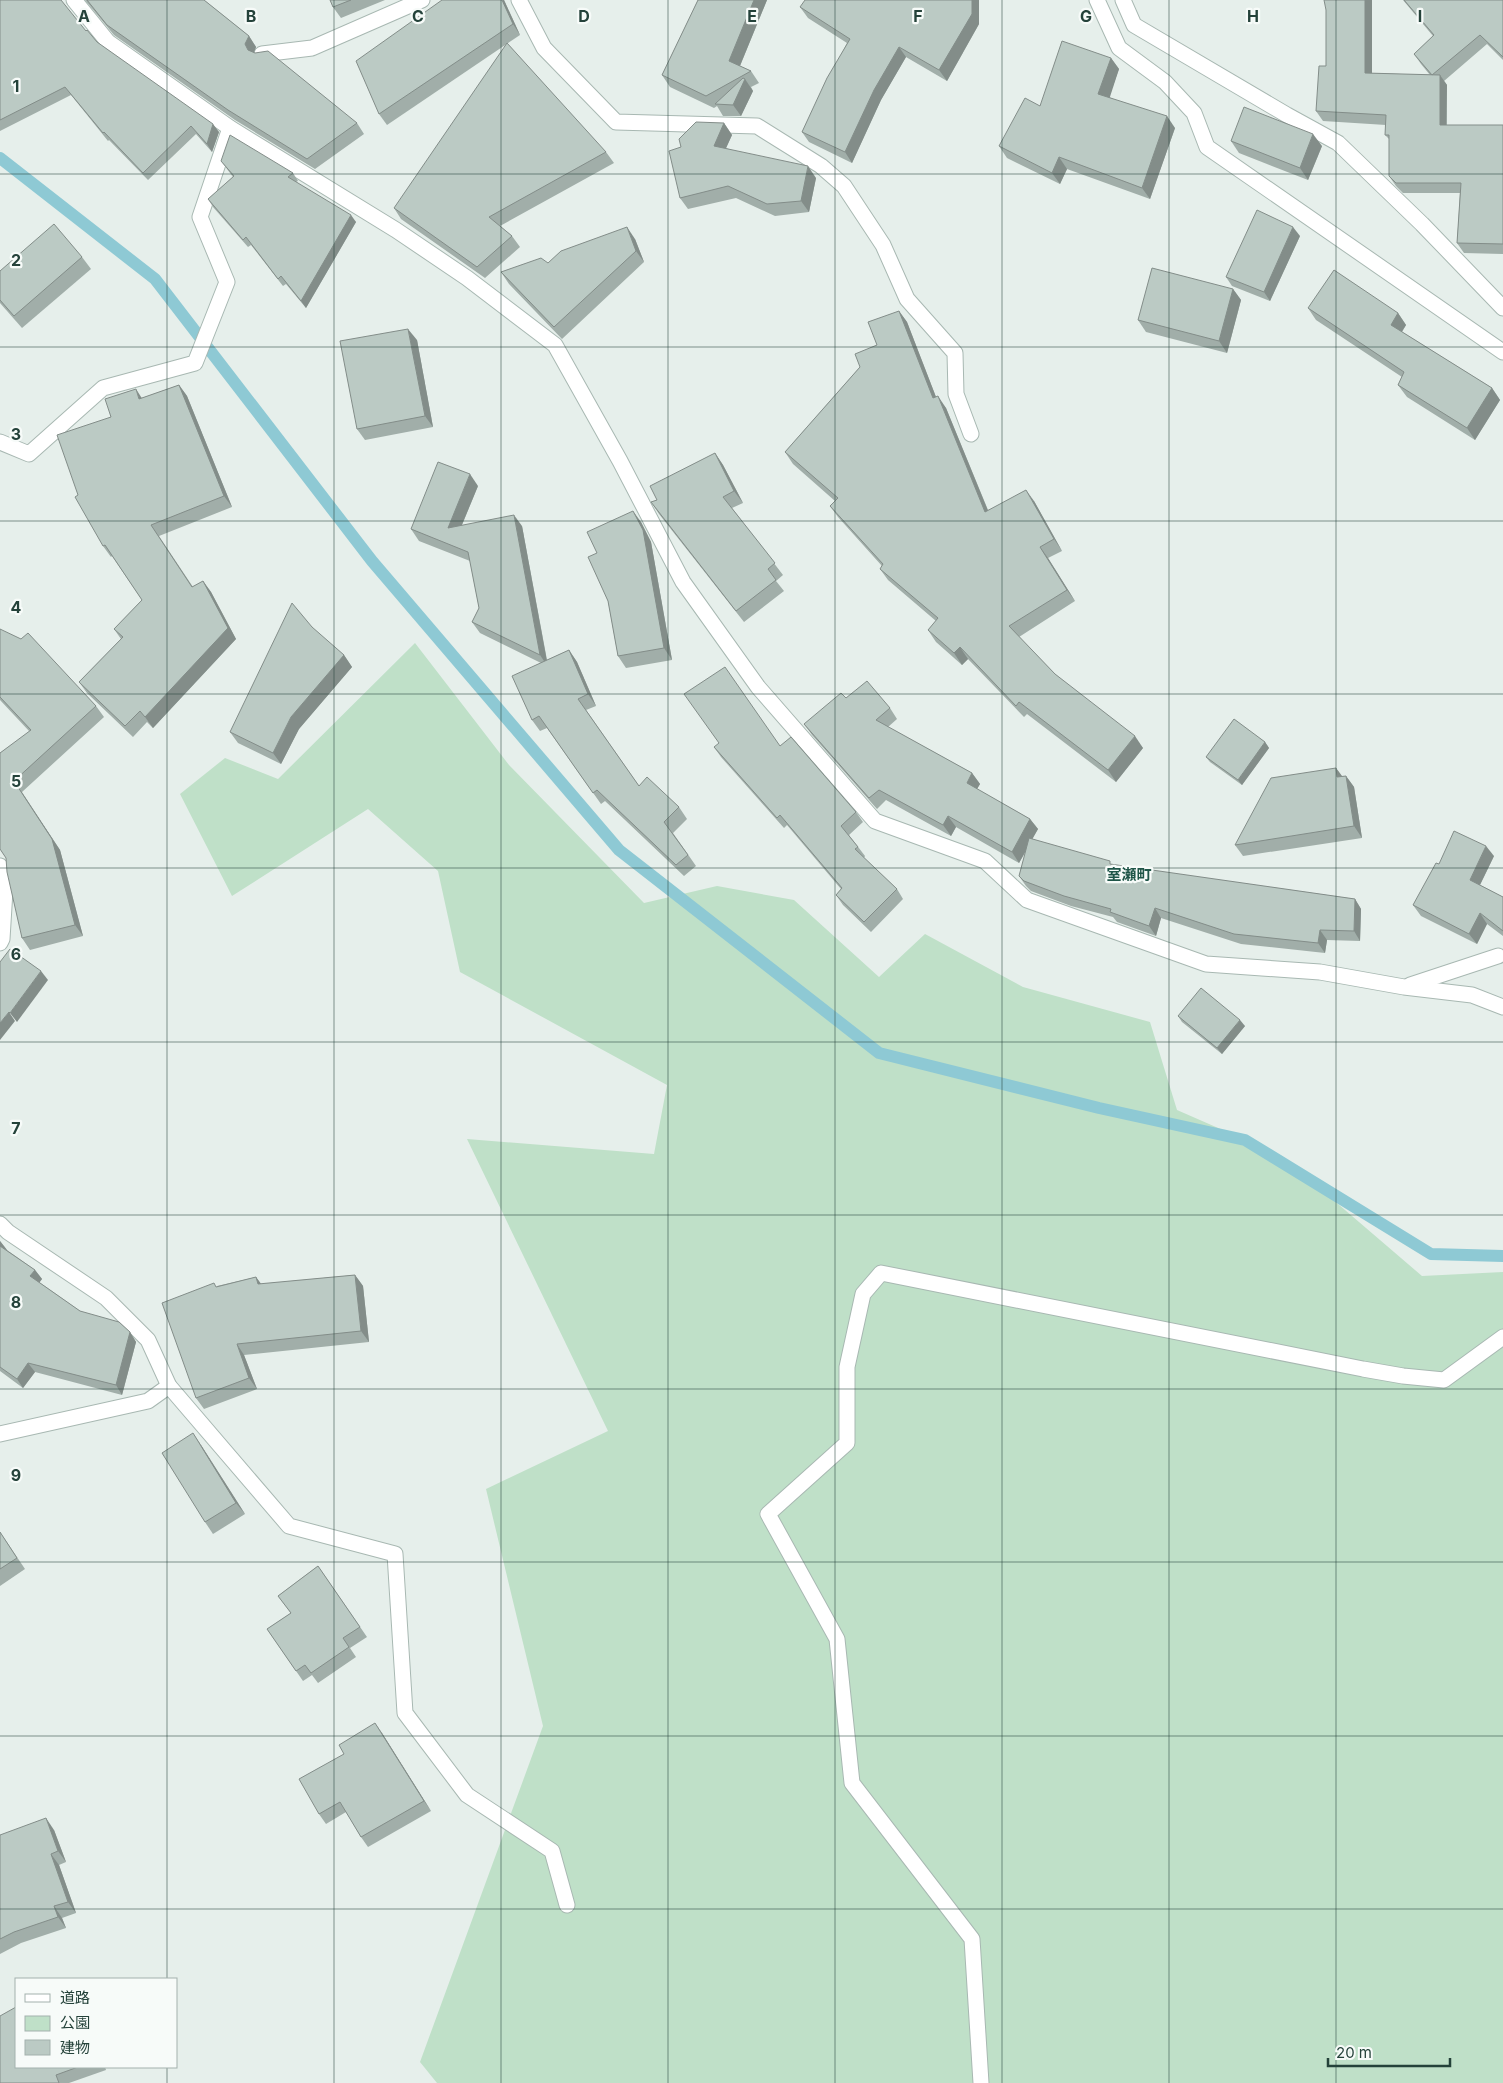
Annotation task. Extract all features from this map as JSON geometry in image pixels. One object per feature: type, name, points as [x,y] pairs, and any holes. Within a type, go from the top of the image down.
[{"type":"street","points":[[74,0],[108,42],[230,128],[396,230],[467,278],[555,345],[620,461],[683,582],[758,687],[875,821],[985,861],[1027,900],[1206,964],[1320,972],[1404,987],[1472,994],[1503,1007]]},
{"type":"street","points":[[262,54],[312,48],[422,0]]},
{"type":"street","points":[[519,0],[544,48],[616,122],[757,126],[821,166],[844,186],[883,245],[907,299],[955,353],[956,394],[971,434]]},
{"type":"street","points":[[1097,0],[1119,48],[1165,82],[1194,113],[1208,146],[1503,352]]},
{"type":"street","points":[[1122,0],[1134,25],[1338,143],[1422,224],[1503,308]]},
{"type":"street","points":[[0,442],[29,454],[103,388],[195,363],[227,282],[200,217],[230,128]]},
{"type":"street","points":[[0,866],[6,874],[2,939],[0,943]]},
{"type":"street","points":[[1404,987],[1498,956]]},
{"type":"street","points":[[0,1224],[8,1232],[106,1298],[148,1340],[169,1386],[289,1526],[395,1554],[405,1713],[467,1795],[552,1851],[567,1906]]},
{"type":"street","points":[[980,2083],[972,1939],[852,1783],[837,1639],[768,1514],[847,1443],[847,1367],[863,1294],[881,1273],[1363,1369],[1403,1376],[1444,1380],[1503,1337]]},
{"type":"street","points":[[0,1434],[148,1401],[169,1386]]},
{"type":"green space","points":[[415,643],[509,765],[644,903],[717,886],[794,900],[879,977],[925,934],[1023,987],[1150,1022],[1177,1110],[1282,1156],[1422,1276],[1503,1272],[1503,2083],[437,2083],[420,2062],[543,1726],[486,1489],[608,1431],[467,1139],[654,1154],[667,1085],[460,972],[438,871],[368,809],[232,896],[180,794],[225,758],[278,779]]},
{"type":"building","points":[[0,0],[61,0],[97,42],[213,124],[207,144],[191,126],[143,173],[103,133],[65,87],[0,120]]},
{"type":"building","points":[[87,0],[204,0],[249,36],[245,44],[248,50],[255,53],[268,51],[357,123],[307,159],[228,110],[107,25]]},
{"type":"building","points":[[330,0],[351,0],[333,7]]},
{"type":"building","points":[[442,0],[502,0],[513,24],[379,114],[356,61]]},
{"type":"building","points":[[698,0],[754,0],[729,61],[751,71],[706,96],[662,75]]},
{"type":"building","points":[[805,0],[972,0],[972,14],[939,70],[899,47],[874,90],[845,152],[802,132],[827,78],[850,39],[800,7]]},
{"type":"building","points":[[1324,0],[1365,0],[1365,73],[1440,75],[1440,125],[1503,125],[1503,244],[1457,243],[1461,183],[1396,183],[1389,176],[1389,135],[1385,135],[1386,115],[1316,111],[1319,66],[1326,66],[1326,10]]},
{"type":"building","points":[[1404,0],[1503,0],[1503,57],[1480,35],[1432,75],[1414,54],[1434,35]]},
{"type":"building","points":[[1062,41],[1111,58],[1098,94],[1167,116],[1142,188],[1059,157],[1052,173],[999,146],[1025,98],[1040,106]]},
{"type":"building","points":[[507,43],[606,152],[489,217],[512,236],[477,267],[394,208]]},
{"type":"building","points":[[743,78],[745,79],[733,105],[715,104]]},
{"type":"building","points":[[1244,107],[1313,134],[1300,168],[1231,141]]},
{"type":"building","points":[[696,122],[724,123],[714,146],[808,166],[801,201],[767,204],[728,186],[680,198],[669,151],[681,147],[679,139]]},
{"type":"building","points":[[230,135],[293,173],[288,177],[351,215],[301,301],[281,276],[278,279],[246,237],[243,240],[208,199],[234,176],[221,161]]},
{"type":"building","points":[[1257,210],[1293,227],[1264,292],[1226,277]]},
{"type":"building","points":[[54,224],[82,257],[14,316],[0,300],[0,271]]},
{"type":"building","points":[[627,227],[636,251],[554,327],[501,272],[541,258],[548,263],[561,251]]},
{"type":"building","points":[[1152,268],[1233,289],[1219,341],[1138,320]]},
{"type":"building","points":[[1334,270],[1398,313],[1391,325],[1492,388],[1467,428],[1398,385],[1404,372],[1308,308]]},
{"type":"building","points":[[899,311],[933,398],[938,396],[985,512],[1026,490],[1054,539],[1040,547],[1067,590],[1009,626],[1055,674],[1135,736],[1108,770],[1019,702],[1016,706],[960,647],[954,653],[928,630],[938,618],[880,569],[883,564],[830,506],[838,498],[785,452],[860,367],[855,354],[877,345],[868,322]]},
{"type":"building","points":[[408,329],[425,416],[357,429],[340,341]]},
{"type":"building","points":[[179,385],[224,496],[151,525],[192,587],[203,581],[228,628],[145,717],[140,711],[125,726],[79,682],[123,637],[114,629],[142,600],[105,545],[103,546],[75,497],[78,495],[57,435],[111,417],[105,399],[136,389],[139,399]]},
{"type":"building","points":[[715,453],[734,491],[723,497],[775,563],[768,569],[776,580],[736,611],[651,502],[657,500],[650,486]]},
{"type":"building","points":[[438,462],[470,474],[448,528],[514,515],[540,655],[472,622],[479,608],[468,552],[411,529]]},
{"type":"building","points":[[633,511],[643,530],[664,648],[618,656],[608,601],[588,557],[597,553],[587,532]]},
{"type":"building","points":[[292,603],[312,627],[344,655],[291,717],[273,753],[230,732]]},
{"type":"building","points":[[0,629],[21,639],[28,633],[96,706],[14,781],[52,839],[75,925],[22,938],[7,872],[6,858],[0,849],[0,753],[31,730],[0,697]]},
{"type":"building","points":[[569,650],[588,694],[578,699],[639,786],[647,777],[679,807],[664,822],[688,855],[676,865],[597,790],[593,793],[539,716],[532,720],[512,676]]},
{"type":"building","points":[[725,667],[780,746],[791,737],[856,812],[841,826],[858,847],[855,849],[897,889],[864,922],[836,895],[842,888],[780,815],[777,818],[714,747],[719,743],[684,694]]},
{"type":"building","points":[[867,681],[890,708],[876,720],[972,773],[967,783],[1030,819],[1012,852],[948,816],[943,825],[879,790],[869,798],[804,724],[841,693],[846,698]]},
{"type":"building","points":[[1234,719],[1265,742],[1238,780],[1206,757]]},
{"type":"building","points":[[1336,768],[1337,777],[1346,776],[1354,826],[1235,845],[1271,778]]},
{"type":"building","points":[[1454,831],[1486,846],[1470,880],[1503,897],[1503,931],[1480,913],[1469,934],[1413,905],[1436,863],[1439,864]]},
{"type":"building","points":[[1029,838],[1110,861],[1110,864],[1355,899],[1354,931],[1320,930],[1318,943],[1234,934],[1155,908],[1149,926],[1110,912],[1111,909],[1064,896],[1024,881],[1019,876]]},
{"type":"building","points":[[10,949],[41,971],[10,1013],[0,1023],[0,962]]},
{"type":"building","points":[[1201,988],[1240,1020],[1217,1048],[1178,1016]]},
{"type":"building","points":[[0,1246],[35,1270],[30,1276],[80,1311],[119,1322],[130,1332],[116,1385],[28,1363],[17,1379],[0,1367]]},
{"type":"building","points":[[355,1275],[361,1331],[237,1344],[249,1378],[196,1398],[162,1303],[214,1283],[216,1287],[256,1277],[258,1284]]},
{"type":"building","points":[[193,1433],[236,1503],[205,1522],[162,1453]]},
{"type":"building","points":[[0,1532],[17,1558],[0,1569]]},
{"type":"building","points":[[318,1566],[360,1627],[343,1638],[349,1647],[311,1673],[305,1665],[296,1671],[267,1629],[291,1613],[278,1596]]},
{"type":"building","points":[[375,1723],[424,1801],[361,1837],[340,1802],[319,1814],[299,1779],[344,1754],[339,1745]]},
{"type":"building","points":[[46,1818],[58,1851],[51,1854],[68,1902],[54,1906],[58,1917],[14,1932],[0,1939],[0,1835]]},
{"type":"building","points":[[15,2008],[15,2068],[75,2068],[56,2075],[59,2083],[0,2083],[0,2016]]},
{"type":"waterway","points":[[0,158],[155,279],[372,561],[619,850],[879,1053],[1099,1108],[1245,1140],[1431,1254],[1503,1256]]},
{"type":"district","name":"室瀬町","points":[[1129,875]]}]
